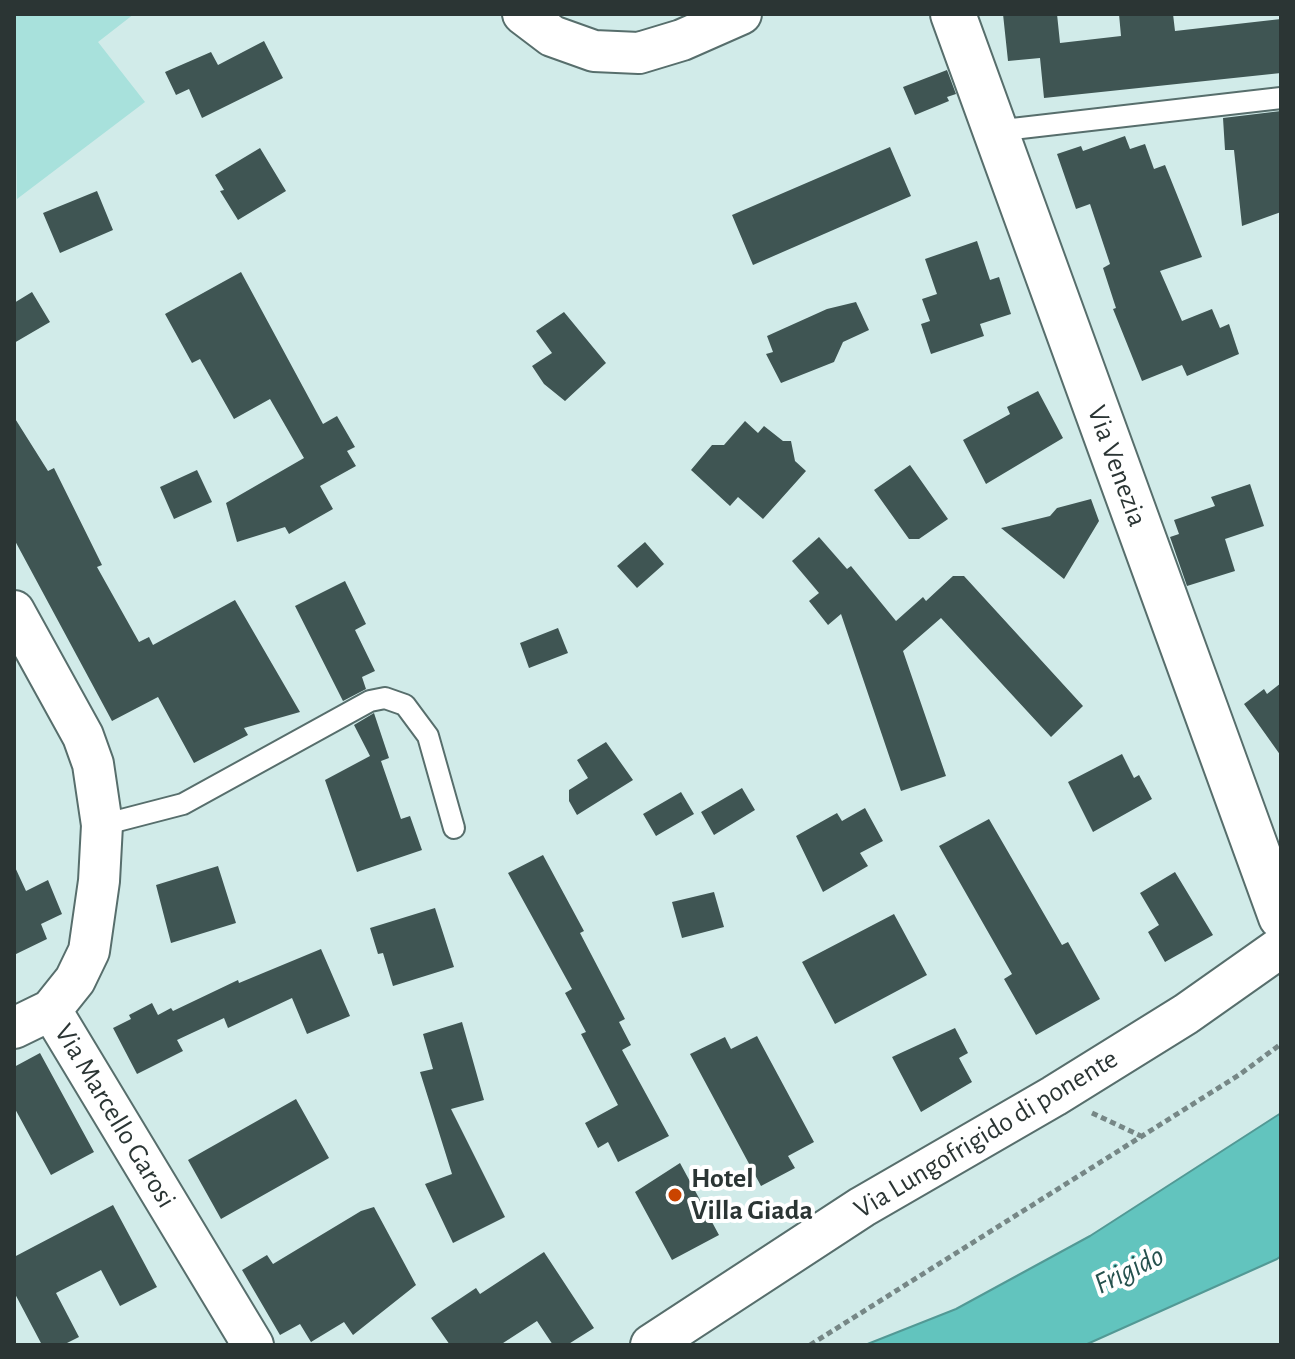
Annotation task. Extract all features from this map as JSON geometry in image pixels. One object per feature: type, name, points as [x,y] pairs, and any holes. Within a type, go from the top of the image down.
[{"type":"street","points":[[523,14],[552,36],[594,51],[639,53],[682,40],[741,14]]},
{"type":"street","name":"Via Venezia","points":[[953,14],[1281,917]]},
{"type":"street","name":"Via Marcello Garosi","points":[[14,611],[83,736],[93,764],[102,825],[99,881],[89,951],[75,980],[51,1010],[253,1345]]},
{"type":"street","name":"Via Lungofrigido di ponente","points":[[651,1345],[862,1207],[1054,1096],[1186,1014],[1281,947]]},
{"type":"street","points":[[14,1028],[51,1010]]},
{"type":"lane","points":[[995,131],[1281,98]]},
{"type":"lane","points":[[102,825],[183,804],[370,701],[385,698],[405,705],[428,736],[454,828]]},
{"type":"path","points":[[810,1345],[1142,1136],[1281,1044]]},
{"type":"path","points":[[1054,1096],[1142,1136]]},
{"type":"shaded area","points":[[14,14],[134,14],[98,42],[145,102],[17,199]]},
{"type":"water","name":"Frigido","points":[[1281,1113],[1281,1256],[1277,1259],[1085,1345],[865,1345],[956,1309],[1090,1236]]},
{"type":"building","points":[[1003,14],[1057,14],[1060,43],[1121,36],[1119,14],[1173,14],[1175,31],[1281,19],[1281,73],[1044,98],[1040,58],[1008,61]]},
{"type":"building","points":[[264,41],[283,78],[202,118],[189,89],[176,95],[165,72],[211,52],[218,65]]},
{"type":"building","points":[[947,70],[956,94],[947,97],[949,101],[915,115],[903,87]]},
{"type":"building","points":[[1281,111],[1281,212],[1242,226],[1234,150],[1225,150],[1223,118]]},
{"type":"building","points":[[1125,136],[1130,149],[1145,144],[1154,169],[1165,165],[1202,257],[1160,271],[1182,321],[1212,309],[1220,328],[1229,324],[1239,354],[1187,376],[1182,365],[1142,381],[1113,309],[1116,308],[1103,268],[1110,264],[1090,204],[1076,209],[1057,154],[1081,146],[1083,151]]},
{"type":"building","points":[[890,147],[911,196],[753,265],[732,215]]},
{"type":"building","points":[[260,148],[286,191],[238,220],[220,191],[224,190],[215,175]]},
{"type":"building","points":[[97,191],[113,230],[60,253],[43,213]]},
{"type":"building","points":[[977,241],[990,280],[999,277],[1011,314],[980,324],[984,336],[931,354],[921,324],[930,321],[922,299],[937,294],[925,259]]},
{"type":"building","points":[[241,272],[323,424],[337,416],[355,447],[347,451],[356,466],[320,486],[333,509],[289,534],[285,527],[237,542],[226,503],[304,458],[270,399],[234,419],[200,359],[192,363],[165,314]]},
{"type":"building","points":[[32,292],[50,322],[14,343],[14,303]]},
{"type":"building","points":[[856,302],[869,330],[843,342],[834,362],[781,383],[766,354],[773,352],[767,336],[827,309]]},
{"type":"building","points":[[564,312],[606,363],[565,401],[544,384],[532,366],[552,353],[536,331]]},
{"type":"building","points":[[1038,391],[1063,438],[986,484],[963,440],[1010,414],[1007,407]]},
{"type":"building","points":[[14,417],[48,471],[54,468],[102,565],[97,567],[139,642],[149,637],[153,645],[235,600],[300,712],[244,728],[248,735],[194,763],[158,697],[112,721],[14,539]]},
{"type":"building","points":[[745,421],[758,433],[764,426],[783,441],[791,441],[795,461],[806,471],[763,519],[738,497],[730,506],[691,470],[712,445],[724,445]]},
{"type":"building","points":[[910,465],[948,519],[919,539],[909,539],[874,490]]},
{"type":"building","points":[[197,470],[212,502],[174,519],[160,487]]},
{"type":"building","points":[[1250,484],[1264,526],[1225,539],[1235,571],[1187,586],[1170,537],[1179,534],[1174,520],[1215,506],[1211,497]]},
{"type":"building","points":[[1091,499],[1099,521],[1064,579],[1001,528],[1050,516],[1057,508]]},
{"type":"building","points":[[819,537],[847,569],[851,566],[896,621],[923,597],[926,601],[953,576],[964,576],[1083,706],[1051,737],[941,618],[903,651],[946,776],[901,791],[841,614],[828,625],[809,601],[819,593],[792,561]]},
{"type":"building","points":[[645,542],[664,564],[637,588],[617,566]]},
{"type":"building","points":[[345,581],[366,624],[355,630],[375,671],[362,677],[366,689],[343,701],[295,606]]},
{"type":"building","points":[[558,628],[568,653],[529,668],[520,643]]},
{"type":"building","points":[[1281,683],[1281,756],[1244,704],[1264,689],[1267,694]]},
{"type":"building","points":[[374,713],[389,758],[381,761],[401,819],[410,816],[422,850],[357,872],[325,780],[370,756],[354,725]]},
{"type":"building","points":[[606,742],[633,780],[577,815],[569,801],[569,790],[588,778],[577,760]]},
{"type":"building","points":[[1122,754],[1134,778],[1139,775],[1152,799],[1093,832],[1068,782]]},
{"type":"building","points":[[742,788],[755,810],[714,835],[701,812]]},
{"type":"building","points":[[681,792],[694,814],[656,836],[643,814]]},
{"type":"building","points":[[865,808],[883,841],[860,853],[868,866],[823,892],[796,836],[837,813],[842,821]]},
{"type":"building","points":[[989,819],[1062,945],[1068,942],[1100,999],[1036,1035],[1004,979],[1012,974],[939,846]]},
{"type":"building","points":[[543,855],[584,931],[580,933],[625,1019],[619,1022],[631,1045],[622,1050],[669,1136],[618,1162],[608,1142],[598,1148],[585,1123],[618,1105],[581,1034],[586,1032],[565,993],[572,989],[508,873]]},
{"type":"building","points":[[14,865],[26,891],[48,880],[62,914],[41,924],[47,939],[14,955]]},
{"type":"building","points":[[218,866],[236,923],[171,943],[156,885]]},
{"type":"building","points":[[1175,872],[1213,935],[1165,962],[1148,932],[1159,925],[1140,893]]},
{"type":"building","points":[[714,892],[724,927],[682,938],[672,902]]},
{"type":"building","points":[[435,908],[454,967],[393,986],[383,953],[378,954],[370,928]]},
{"type":"building","points":[[894,914],[927,975],[835,1024],[802,962]]},
{"type":"building","points":[[321,949],[350,1016],[307,1034],[292,998],[228,1028],[224,1018],[177,1040],[183,1051],[137,1074],[113,1028],[152,1003],[158,1015],[171,1008],[173,1011],[238,980],[239,983]]},
{"type":"building","points":[[462,1022],[484,1100],[451,1109],[505,1217],[453,1243],[425,1184],[452,1174],[420,1072],[433,1069],[423,1034]]},
{"type":"building","points":[[955,1028],[968,1053],[959,1058],[972,1082],[921,1112],[892,1057]]},
{"type":"building","points":[[757,1036],[814,1142],[788,1156],[795,1168],[761,1186],[690,1054],[725,1037],[731,1049]]},
{"type":"building","points":[[40,1053],[94,1152],[51,1175],[14,1107],[14,1067]]},
{"type":"building","points":[[296,1099],[329,1158],[221,1219],[188,1160]]},
{"type":"building","points":[[680,1163],[719,1235],[672,1260],[635,1192]]},
{"type":"building","points":[[113,1205],[157,1287],[120,1306],[101,1270],[56,1293],[79,1337],[63,1345],[42,1345],[14,1292],[14,1257]]},
{"type":"building","points":[[374,1207],[416,1285],[353,1335],[344,1322],[311,1342],[300,1324],[280,1335],[242,1270],[267,1255],[273,1264],[361,1211]]},
{"type":"building","points":[[544,1252],[594,1328],[567,1345],[553,1345],[537,1321],[500,1345],[450,1345],[431,1318],[476,1288],[480,1294]]},
{"type":"place","name":"Hotel Villa Giada","points":[[675,1195]]}]
